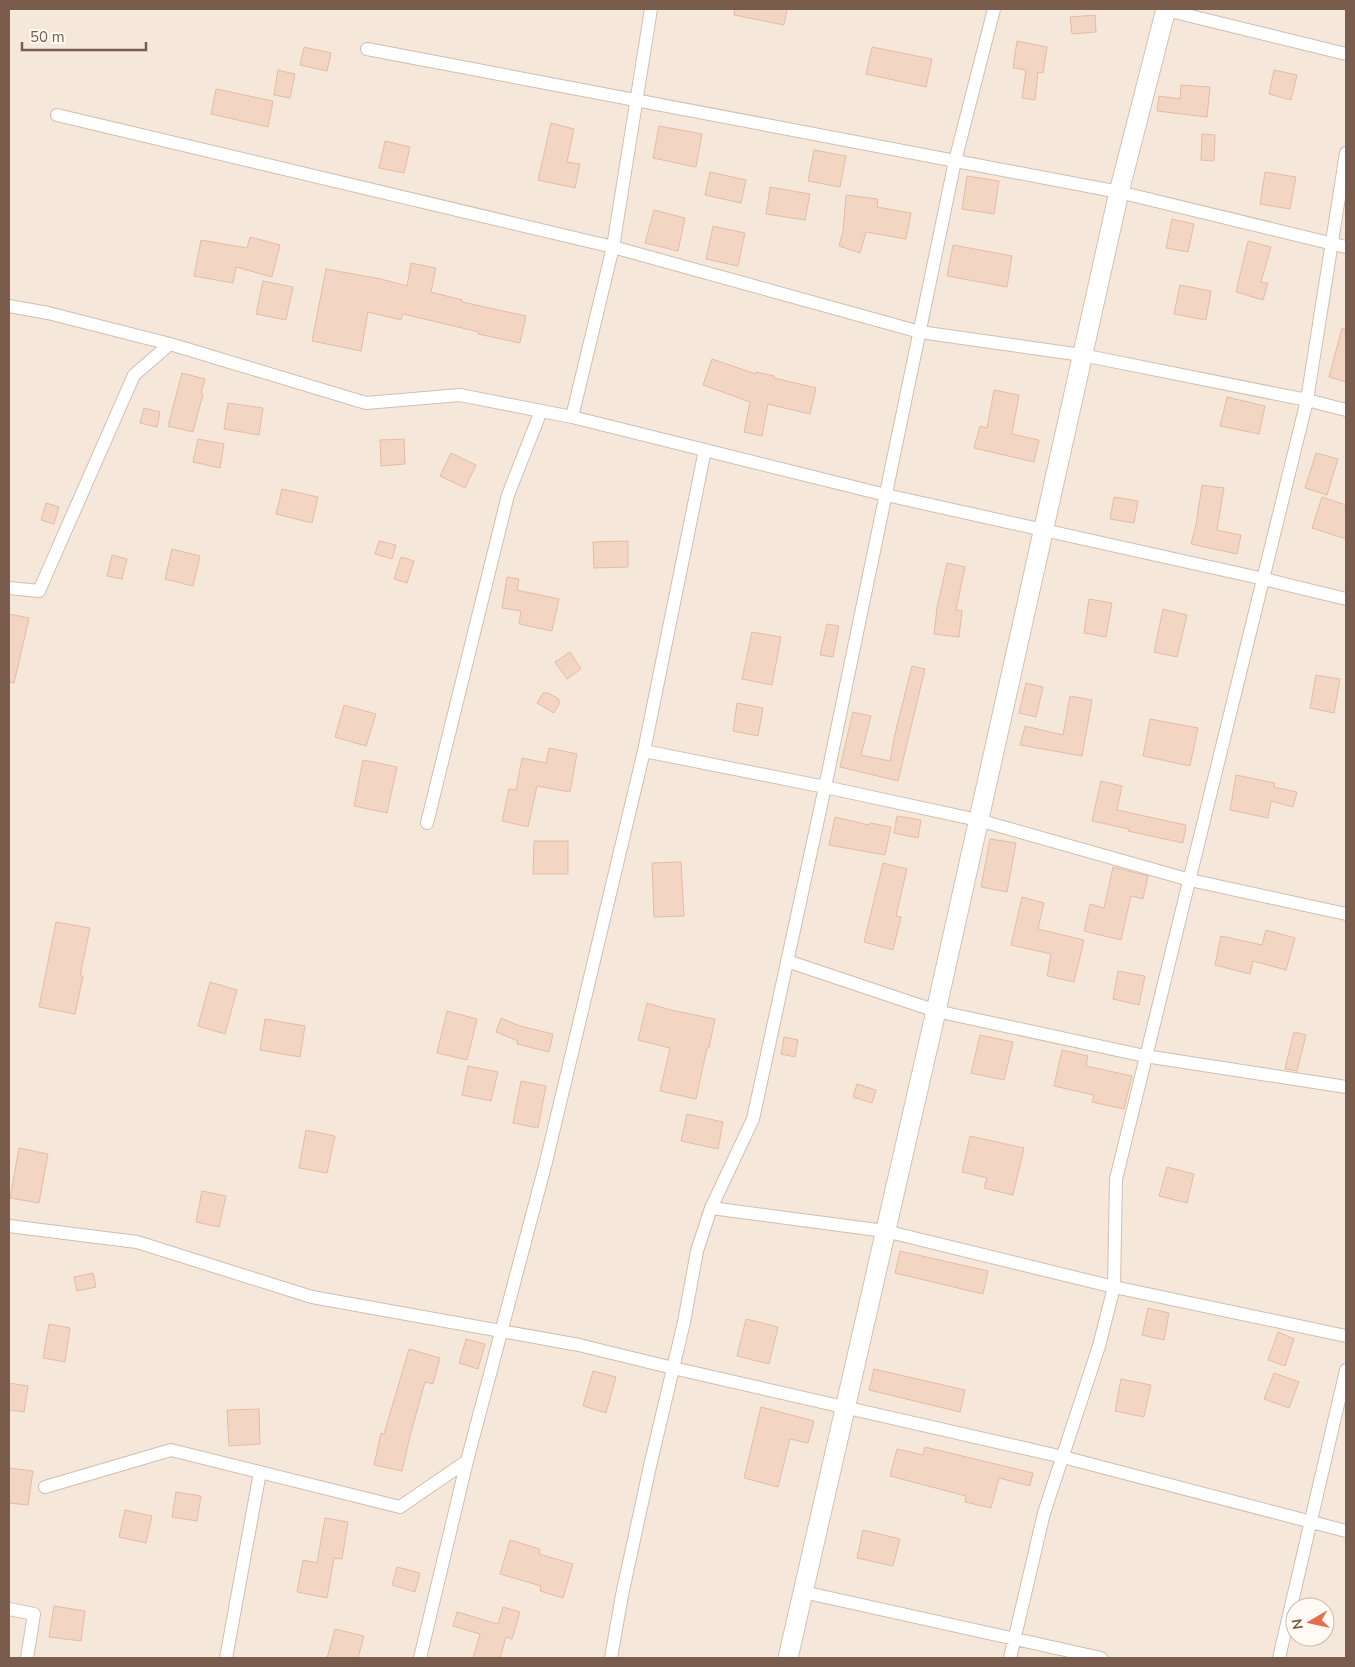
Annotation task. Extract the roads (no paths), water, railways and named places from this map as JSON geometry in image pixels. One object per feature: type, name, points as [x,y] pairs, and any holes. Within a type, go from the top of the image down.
[{"type":"street","points":[[572,417],[613,247],[651,9]]},
{"type":"street","points":[[611,1658],[622,1595],[684,1322],[697,1251],[711,1208],[753,1119],[825,787],[955,161],[994,9]]},
{"type":"street","points":[[788,1658],[936,1011],[1119,192],[1164,9],[1346,54]]},
{"type":"street","points":[[367,49],[637,102],[1119,192],[1346,247]]},
{"type":"street","points":[[57,115],[613,247],[920,332],[1082,355],[1306,400],[1346,410]]},
{"type":"street","points":[[1010,1658],[1044,1513],[1099,1346],[1114,1287],[1116,1179],[1264,579],[1306,400],[1346,153]]},
{"type":"street","points":[[9,306],[48,313],[170,344],[366,403],[460,396],[572,417],[886,496],[1264,579],[1346,599]]},
{"type":"street","points":[[9,588],[39,591],[134,375],[170,344]]},
{"type":"street","points":[[427,823],[508,495],[541,411]]},
{"type":"street","points":[[420,1658],[467,1461],[545,1166],[644,751],[705,450]]},
{"type":"street","points":[[644,751],[978,820],[1190,880],[1346,914]]},
{"type":"street","points":[[787,962],[936,1011],[1145,1056],[1346,1087]]},
{"type":"street","points":[[711,1208],[885,1231],[1114,1287],[1346,1336]]},
{"type":"street","points":[[9,1226],[138,1242],[312,1297],[579,1345],[1063,1457],[1346,1531]]},
{"type":"street","points":[[1279,1658],[1346,1370]]},
{"type":"street","points":[[45,1487],[171,1450],[400,1507],[467,1461]]},
{"type":"street","points":[[226,1658],[260,1472]]},
{"type":"street","points":[[803,1592],[1101,1658]]},
{"type":"street","points":[[9,1609],[34,1614],[27,1658]]}]
